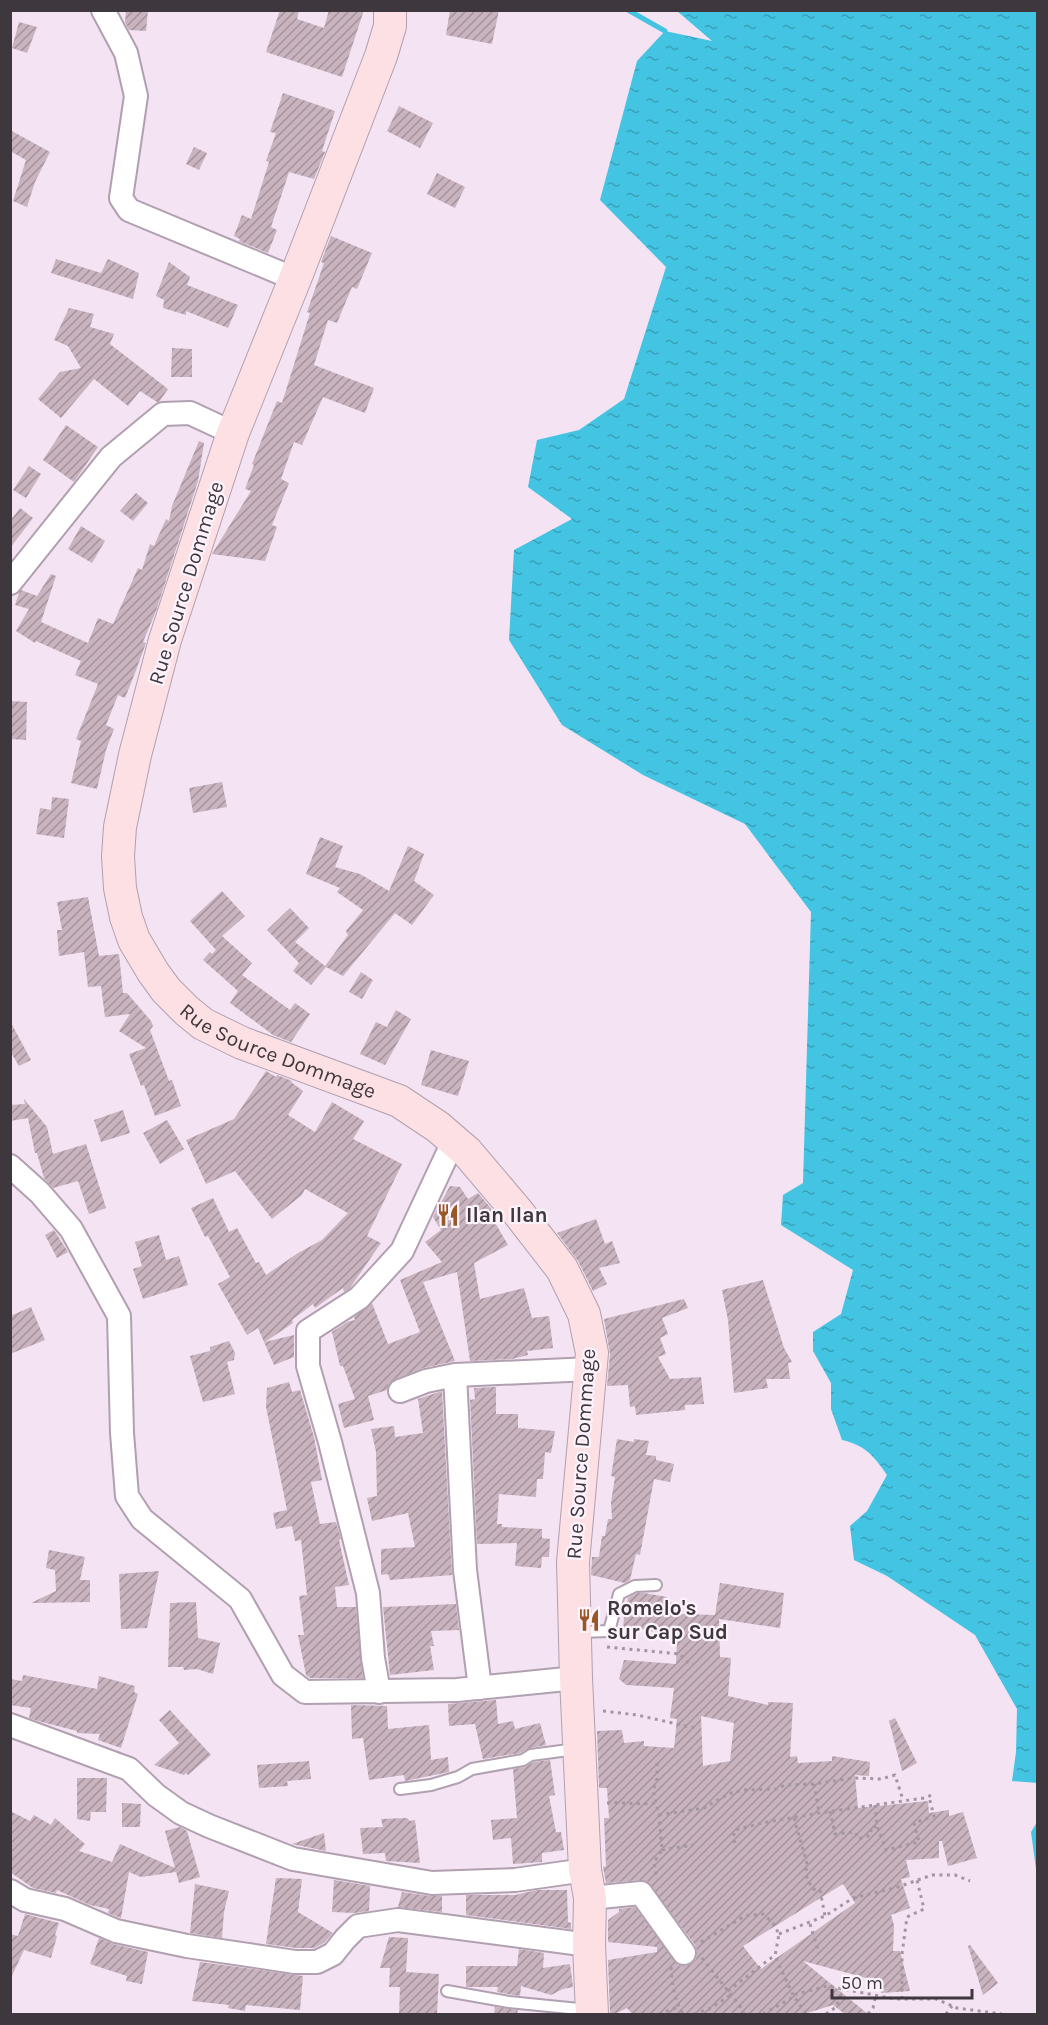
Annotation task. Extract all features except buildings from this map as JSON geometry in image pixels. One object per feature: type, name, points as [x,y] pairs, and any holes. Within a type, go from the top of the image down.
[{"type":"main road","name":"Rue Source Dommage","points":[[390,10],[390,26],[381,56],[233,433],[165,640],[135,755],[120,827],[118,855],[120,888],[126,918],[134,940],[166,990],[187,1011],[203,1024],[242,1043],[399,1101],[454,1140],[517,1210],[562,1269],[584,1314],[592,1353],[573,1562],[579,1749],[592,2012]]},
{"type":"street","points":[[103,10],[126,53],[136,96],[121,198],[129,210],[295,279]]},
{"type":"street","points":[[10,583],[111,457],[163,414],[190,413],[233,433]]},
{"type":"street","points":[[379,1692],[373,1658],[368,1593],[330,1442],[308,1366],[308,1331],[359,1298],[402,1251],[454,1140]]},
{"type":"street","points":[[10,1166],[40,1193],[71,1229],[119,1316],[122,1433],[127,1496],[142,1519],[240,1599],[284,1675],[305,1692],[480,1688],[577,1693]]},
{"type":"street","points":[[400,1391],[426,1381],[455,1375],[591,1369]]},
{"type":"street","points":[[455,1375],[465,1570],[480,1688]]},
{"type":"street","points":[[10,1725],[129,1769],[156,1795],[181,1813],[292,1859],[432,1883],[515,1880],[587,1884],[641,1893],[688,1950]]},
{"type":"street","points":[[10,1891],[25,1900],[65,1909],[116,1931],[187,1946],[295,1962],[316,1962],[333,1954],[358,1926],[398,1920],[589,1945]]},
{"type":"lane","points":[[575,1638],[609,1631],[619,1594],[635,1586],[656,1585]]},
{"type":"lane","points":[[400,1789],[431,1785],[458,1777],[472,1769],[523,1760],[531,1755],[579,1749]]},
{"type":"lane","points":[[447,1991],[509,2002],[592,2012]]},
{"type":"path","points":[[575,1638],[680,1654],[689,1664],[693,1664]]},
{"type":"path","points":[[577,1693],[638,1715],[695,1728]]},
{"type":"path","points":[[646,1899],[658,1882],[654,1862],[662,1850],[659,1815],[653,1791],[657,1779],[657,1763]]},
{"type":"path","points":[[659,1815],[704,1808],[728,1794],[743,1790],[777,1789],[785,1785],[814,1784],[854,1778],[880,1779],[895,1775],[903,1800]]},
{"type":"path","points":[[814,1784],[819,1813]]},
{"type":"path","points":[[735,1843],[733,1838],[735,1830],[762,1823],[935,1794]]},
{"type":"path","points":[[875,1805],[878,1826],[886,1850],[919,1842],[914,1823],[934,1816],[929,1796]]},
{"type":"path","points":[[582,1805],[624,1802],[637,1805],[656,1803]]},
{"type":"path","points":[[830,1811],[836,1834],[855,1832],[858,1839],[871,1835],[871,1827],[878,1826]]},
{"type":"path","points":[[794,1818],[808,1867],[807,1880],[813,1889],[820,1890],[825,1916]]},
{"type":"path","points":[[662,1850],[693,1845]]},
{"type":"path","points":[[779,1934],[810,1924],[853,1898],[898,1887],[932,1875],[955,1875],[970,1881]]},
{"type":"path","points":[[902,1999],[902,1954],[907,1917],[924,1909],[917,1880]]},
{"type":"path","points":[[683,2014],[678,2007],[672,1985],[671,1966],[688,1950],[745,1916],[763,1914],[773,1923],[779,1934],[775,1955],[793,1995],[806,2014]]},
{"type":"path","points":[[810,1924],[819,1953]]},
{"type":"path","points":[[688,1950],[729,1993],[744,2014]]},
{"type":"path","points":[[694,2014],[709,2009],[775,1955]]},
{"type":"path","points":[[763,2014],[793,1995],[827,1986],[902,1999],[936,1999],[952,2006],[1002,2014]]},
{"type":"path","points":[[826,2014],[836,2007],[844,1989]]},
{"type":"path","points":[[868,2014],[873,2008],[876,1995]]},
{"type":"path","points":[[946,2014],[952,2006]]},
{"type":"path","points":[[659,2014],[678,2007]]},
{"type":"water","points":[[677,11],[1037,11],[1037,1783],[1012,1781],[1016,1752],[1017,1709],[975,1635],[887,1576],[854,1560],[850,1526],[867,1511],[887,1475],[878,1462],[863,1448],[842,1440],[831,1409],[831,1383],[813,1351],[813,1332],[841,1314],[853,1270],[781,1225],[783,1195],[803,1183],[811,912],[745,824],[643,775],[562,725],[509,640],[514,550],[572,519],[528,487],[537,440],[579,430],[624,399],[666,267],[600,200],[637,61],[665,31],[712,41]]},
{"type":"water","points":[[1037,1822],[1037,1876],[1031,1832]]},
{"type":"waterway","points":[[628,10],[665,31]]},
{"type":"place","name":"Ilan Ilan","points":[[448,1215]]},
{"type":"place","name":"Romelo's sur Cap Sud","points":[[589,1620]]}]
